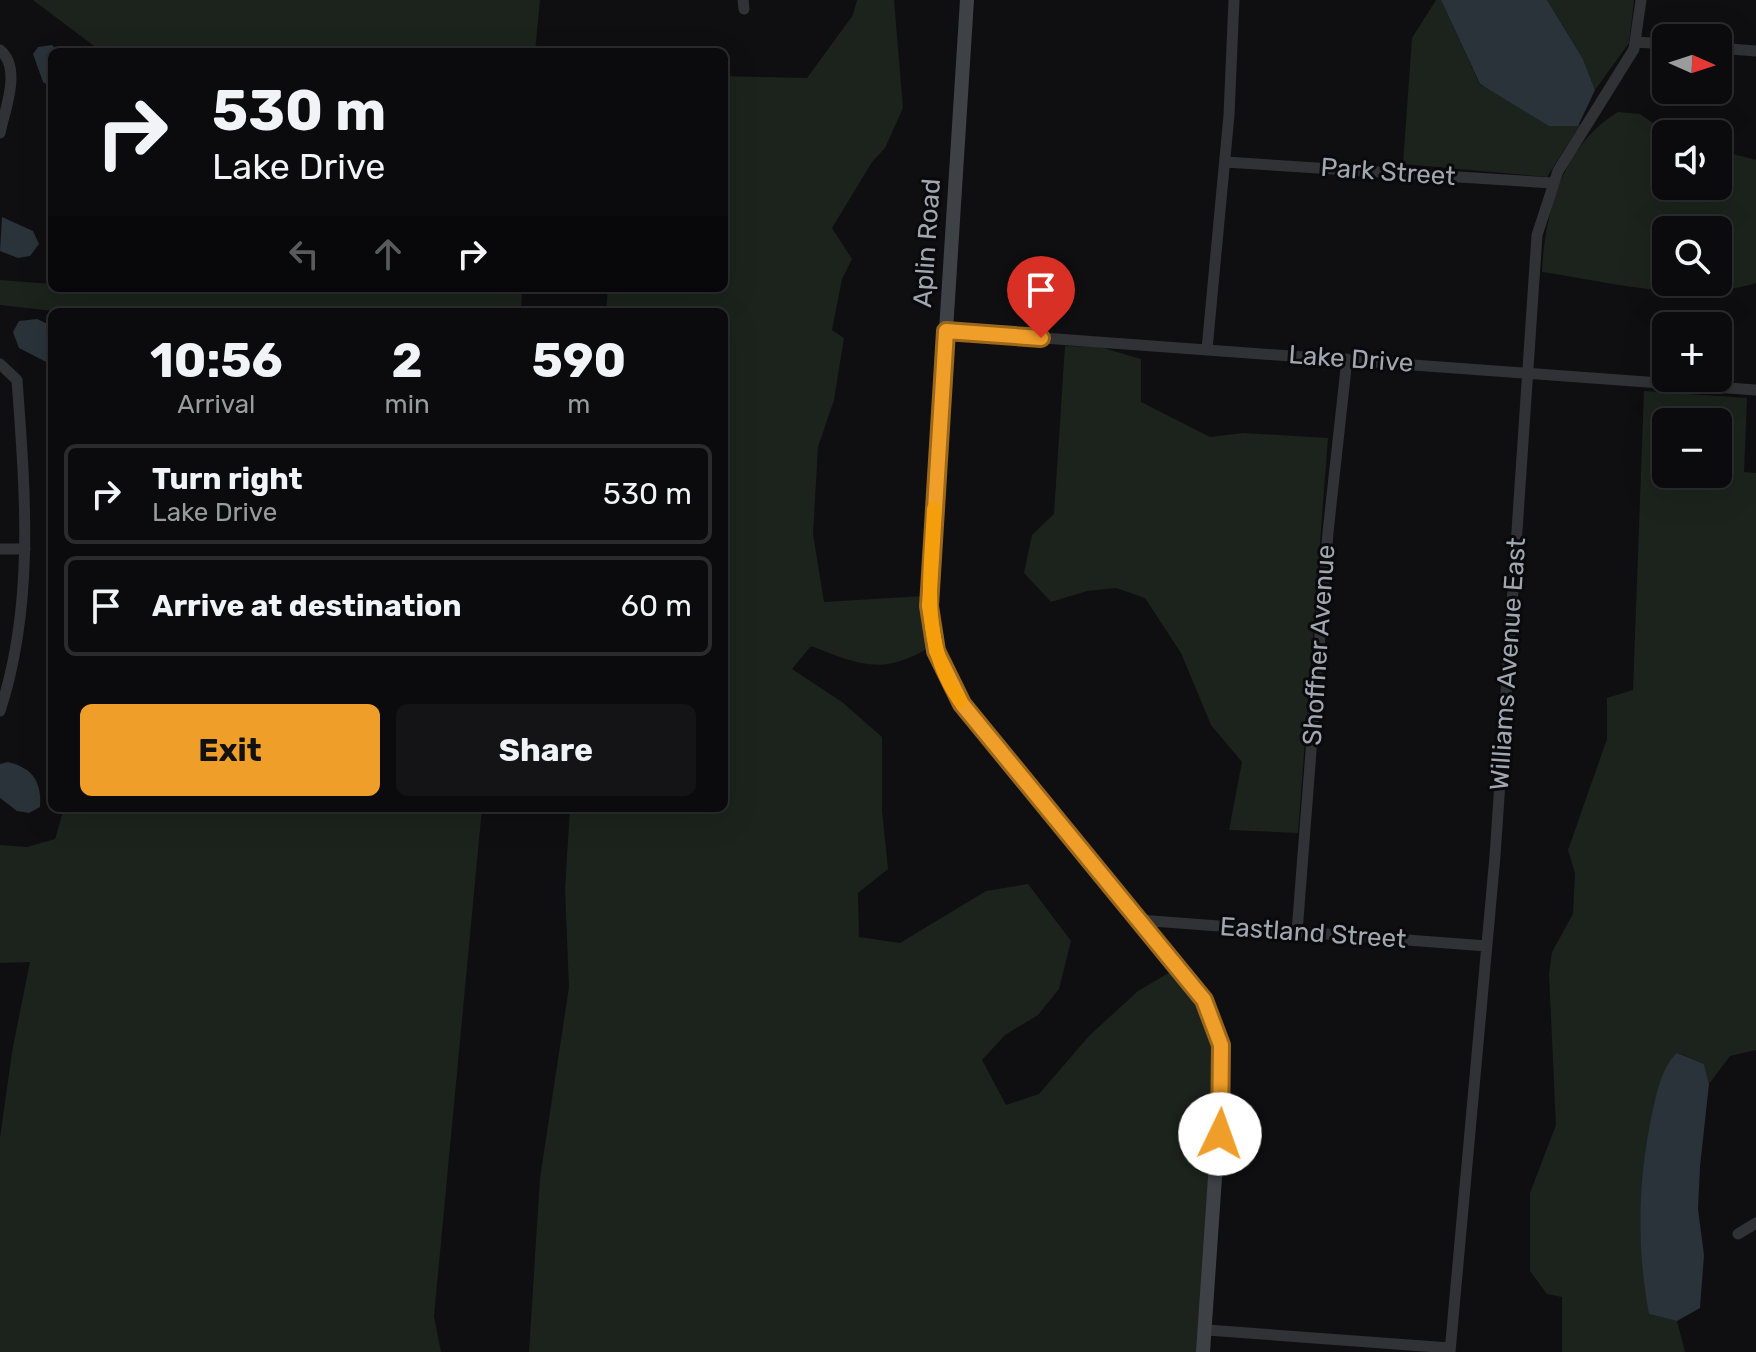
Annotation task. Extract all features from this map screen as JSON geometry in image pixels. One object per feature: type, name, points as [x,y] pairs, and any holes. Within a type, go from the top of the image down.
[{"type":"street","name":"Aplin Road","points":[[967,0],[929,606],[936,651],[962,704],[1204,1000],[1221,1045],[1222,1104],[1203,1352]]},
{"type":"street","points":[[1207,349],[1225,162],[1234,0]]},
{"type":"street","name":"Williams Avenue East","points":[[1450,1350],[1487,946],[1537,235],[1552,183],[1636,42],[1641,0]]},
{"type":"street","points":[[1636,42],[1652,43]]},
{"type":"street","points":[[1732,49],[1756,51]]},
{"type":"street","points":[[0,50],[10,64],[12,76],[0,133]]},
{"type":"street","name":"Park Street","points":[[1225,162],[1552,183]]},
{"type":"street","name":"Lake Drive","points":[[946,331],[1529,371],[1756,390]]},
{"type":"street","name":"Shoffner Avenue","points":[[1297,932],[1328,532],[1347,359]]},
{"type":"street","points":[[0,364],[17,380],[25,549],[25,589],[0,711]]},
{"type":"street","points":[[0,549],[25,549]]},
{"type":"street","name":"Eastland Street","points":[[1139,920],[1487,946]]},
{"type":"street","points":[[1738,1234],[1756,1223]]},
{"type":"street","points":[[1207,1330],[1450,1350]]},
{"type":"shaded area","points":[[33,0],[540,0],[535,48],[97,48]]},
{"type":"shaded area","points":[[857,0],[894,0],[903,108],[885,148],[872,162],[832,228],[852,259],[842,279],[832,330],[844,338],[834,400],[818,447],[813,534],[824,602],[923,596],[928,648],[897,662],[870,664],[811,646],[792,669],[842,702],[882,737],[882,810],[888,869],[858,893],[859,937],[900,943],[986,891],[1028,884],[1071,941],[1059,989],[1038,1015],[1005,1035],[982,1060],[1006,1105],[1039,1094],[1089,1036],[1138,991],[1172,971],[1200,1013],[1217,1061],[1197,1352],[529,1352],[540,1178],[569,987],[565,890],[570,812],[728,812],[728,308],[606,308],[608,292],[728,292],[728,76],[807,78],[853,15]]},
{"type":"shaded area","points":[[1436,0],[1441,0],[1480,85],[1580,125],[1547,177],[1403,164],[1412,38]]},
{"type":"shaded area","points":[[1441,0],[1547,0],[1583,59],[1595,90],[1578,126],[1549,126],[1480,84]]},
{"type":"shaded area","points":[[1547,0],[1634,0],[1629,43],[1595,90],[1583,59]]},
{"type":"shaded area","points":[[52,45],[55,48],[48,48],[48,85],[43,82],[33,54],[38,47]]},
{"type":"shaded area","points":[[1618,112],[1640,114],[1652,122],[1652,200],[1732,200],[1732,154],[1756,160],[1756,283],[1732,289],[1732,216],[1652,216],[1652,289],[1542,272],[1553,203],[1560,182],[1583,142]]},
{"type":"shaded area","points":[[2,217],[33,231],[39,244],[30,256],[18,258],[0,251]]},
{"type":"shaded area","points":[[0,280],[48,284],[48,292],[522,292],[521,308],[48,308],[48,310],[0,305]]},
{"type":"shaded area","points":[[37,319],[48,324],[48,363],[19,348],[13,332],[19,321]]},
{"type":"shaded area","points":[[1065,346],[1100,347],[1141,359],[1141,402],[1210,437],[1243,433],[1328,438],[1298,833],[1229,830],[1242,762],[1211,725],[1181,653],[1145,598],[1116,588],[1087,591],[1051,602],[1024,573],[1032,535],[1054,514]]},
{"type":"shaded area","points":[[1644,391],[1747,398],[1744,472],[1756,473],[1756,1050],[1730,1056],[1709,1084],[1704,1064],[1678,1053],[1649,1314],[1677,1321],[1685,1352],[1562,1352],[1562,1297],[1547,1294],[1530,1271],[1530,1193],[1556,1125],[1549,974],[1552,952],[1573,914],[1575,873],[1568,850],[1607,739],[1607,698],[1633,690]]},
{"type":"shaded area","points":[[8,762],[24,768],[34,777],[40,807],[29,813],[17,811],[0,798],[0,764]]},
{"type":"shaded area","points":[[63,812],[482,812],[434,1316],[441,1352],[0,1352],[0,1138],[12,1052],[30,962],[0,963],[0,845],[27,847],[55,839]]},
{"type":"shaded area","points":[[1677,1053],[1704,1064],[1709,1084],[1698,1209],[1704,1255],[1700,1308],[1677,1321],[1649,1314],[1642,1262],[1640,1211],[1653,1109],[1664,1072]]},
{"type":"slow traffic","points":[[934,509],[930,627],[945,675],[960,701]]},
{"type":"route","points":[[1041,338],[946,331],[930,627],[949,684],[962,704],[1204,1000],[1220,1037],[1223,1061],[1220,1134]]}]
